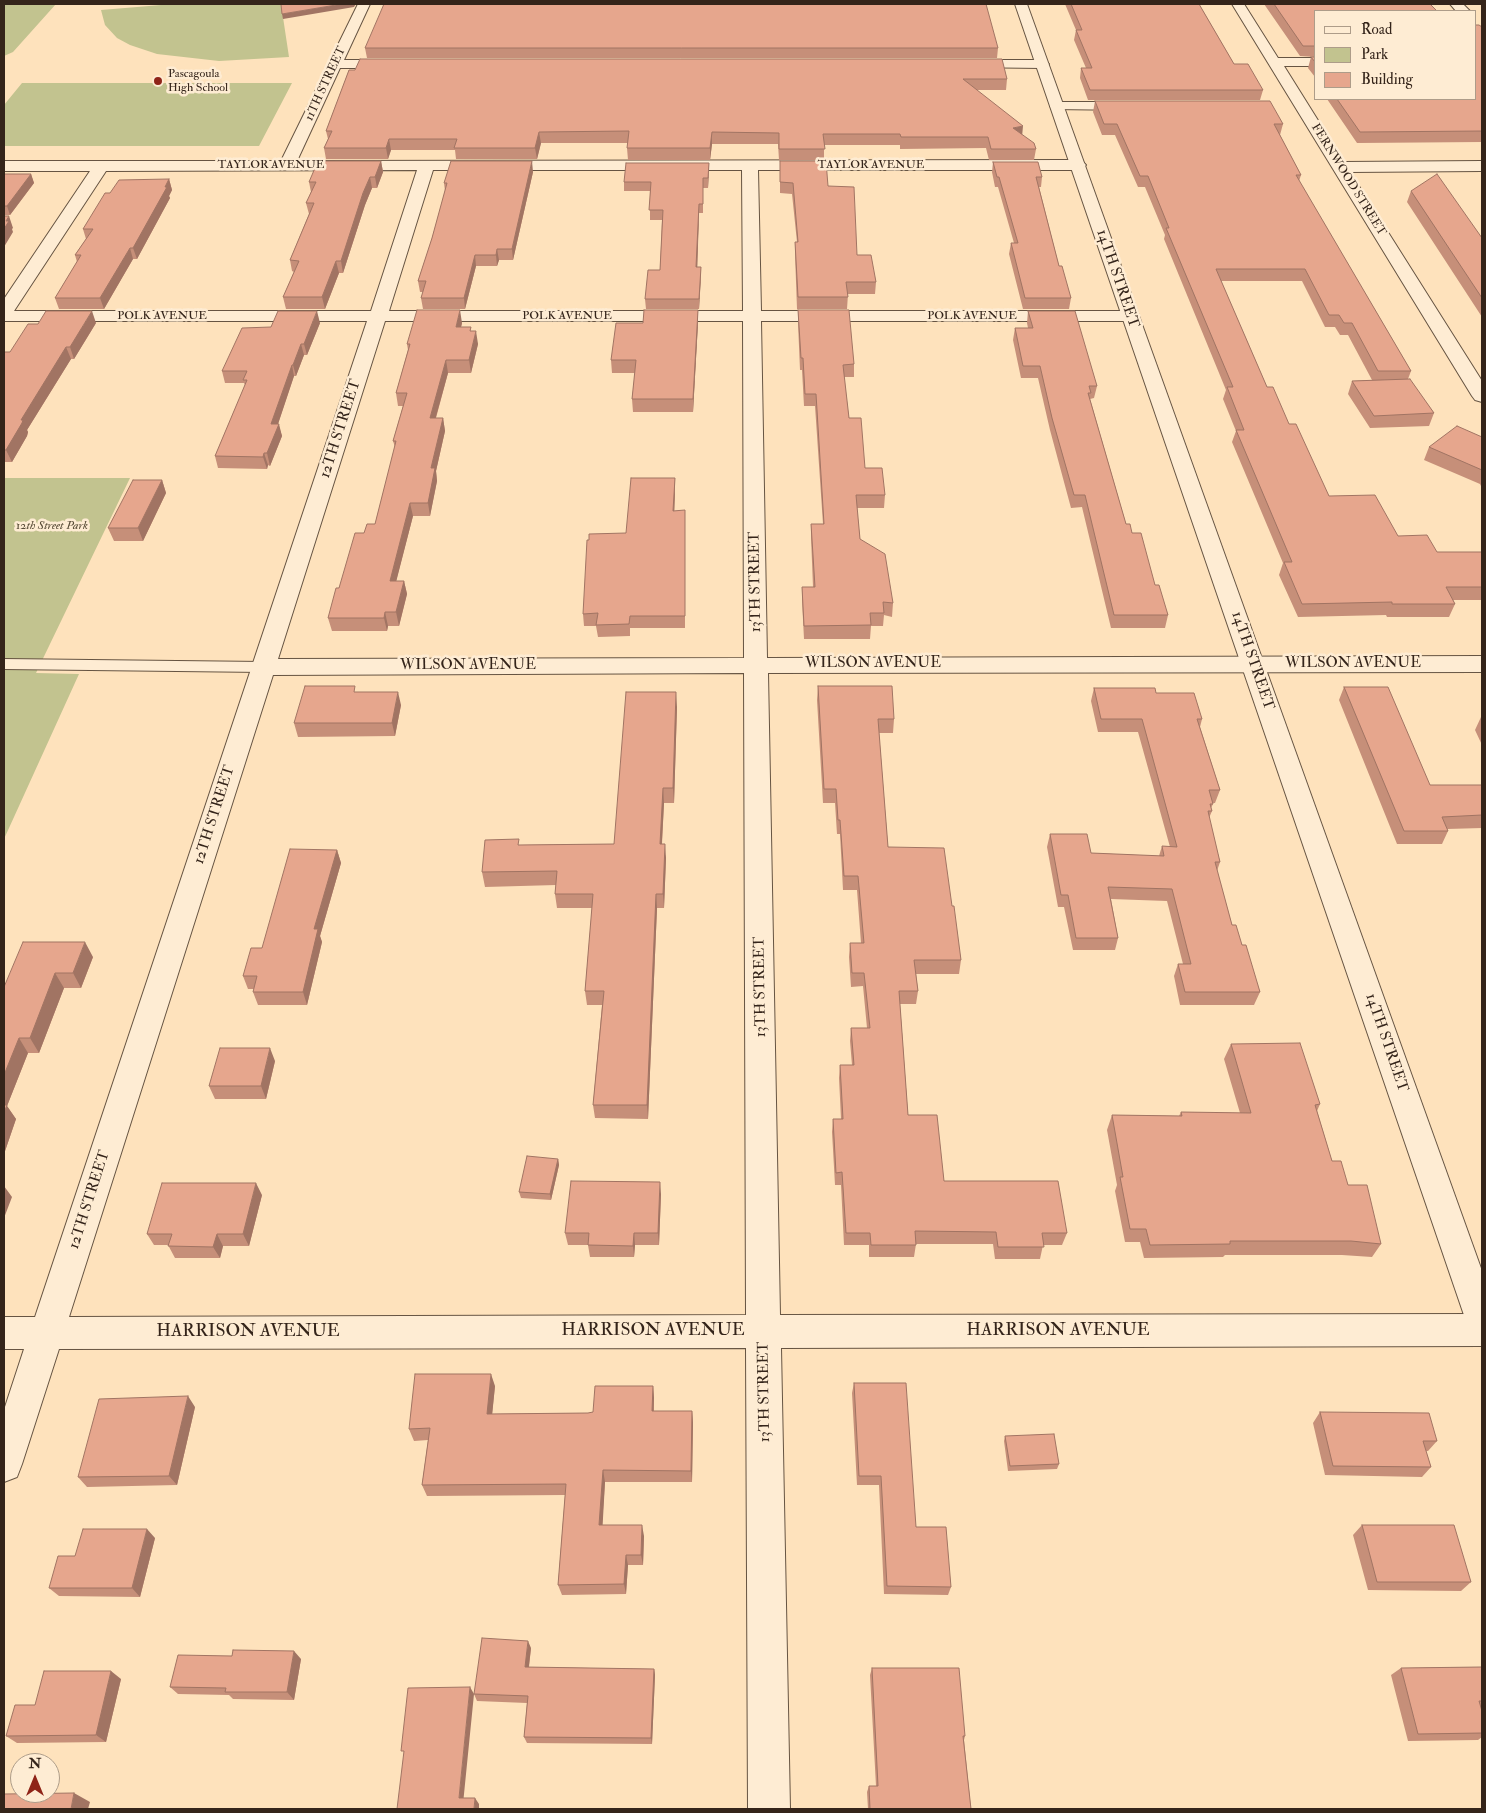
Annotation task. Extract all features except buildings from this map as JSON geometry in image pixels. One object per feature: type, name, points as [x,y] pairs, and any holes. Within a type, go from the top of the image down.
[{"type":"street","name":"11TH STREET","points":[[287,165],[364,4]]},
{"type":"street","name":"14TH STREET","points":[[1021,4],[1482,1318]]},
{"type":"street","name":"FERNWOOD STREET","points":[[1238,4],[1482,396]]},
{"type":"street","points":[[1275,62],[1314,62]]},
{"type":"street","points":[[336,64],[405,64]]},
{"type":"street","points":[[952,64],[1042,64]]},
{"type":"street","points":[[1057,106],[1144,106]]},
{"type":"street","points":[[1282,106],[1302,106]]},
{"type":"street","name":"12TH STREET","points":[[4,1464],[427,165]]},
{"type":"street","name":"13TH STREET","points":[[750,165],[765,1331],[769,1809]]},
{"type":"street","name":"TAYLOR AVENUE","points":[[4,166],[1078,165]]},
{"type":"street","points":[[4,312],[101,166]]},
{"type":"street","points":[[1340,167],[1482,166]]},
{"type":"street","name":"POLK AVENUE","points":[[4,316],[1130,316]]},
{"type":"street","name":"WILSON AVENUE","points":[[264,667],[1482,664]]},
{"type":"street","name":"HARRISON AVENUE","points":[[4,1332],[1482,1330]]},
{"type":"lane","points":[[4,664],[264,667]]},
{"type":"green space","points":[[4,4],[56,4],[13,52],[4,56]]},
{"type":"green space","points":[[173,4],[281,4],[289,57],[219,61],[157,54],[130,45],[117,38],[105,25],[101,10]]},
{"type":"green space","points":[[22,83],[292,83],[259,146],[4,146],[4,105]]},
{"type":"green space","name":"12th Street Park","points":[[4,478],[130,478],[36,673],[79,674],[4,839]]},
{"type":"place","name":"Pascagoula High School","points":[[158,81]]}]
